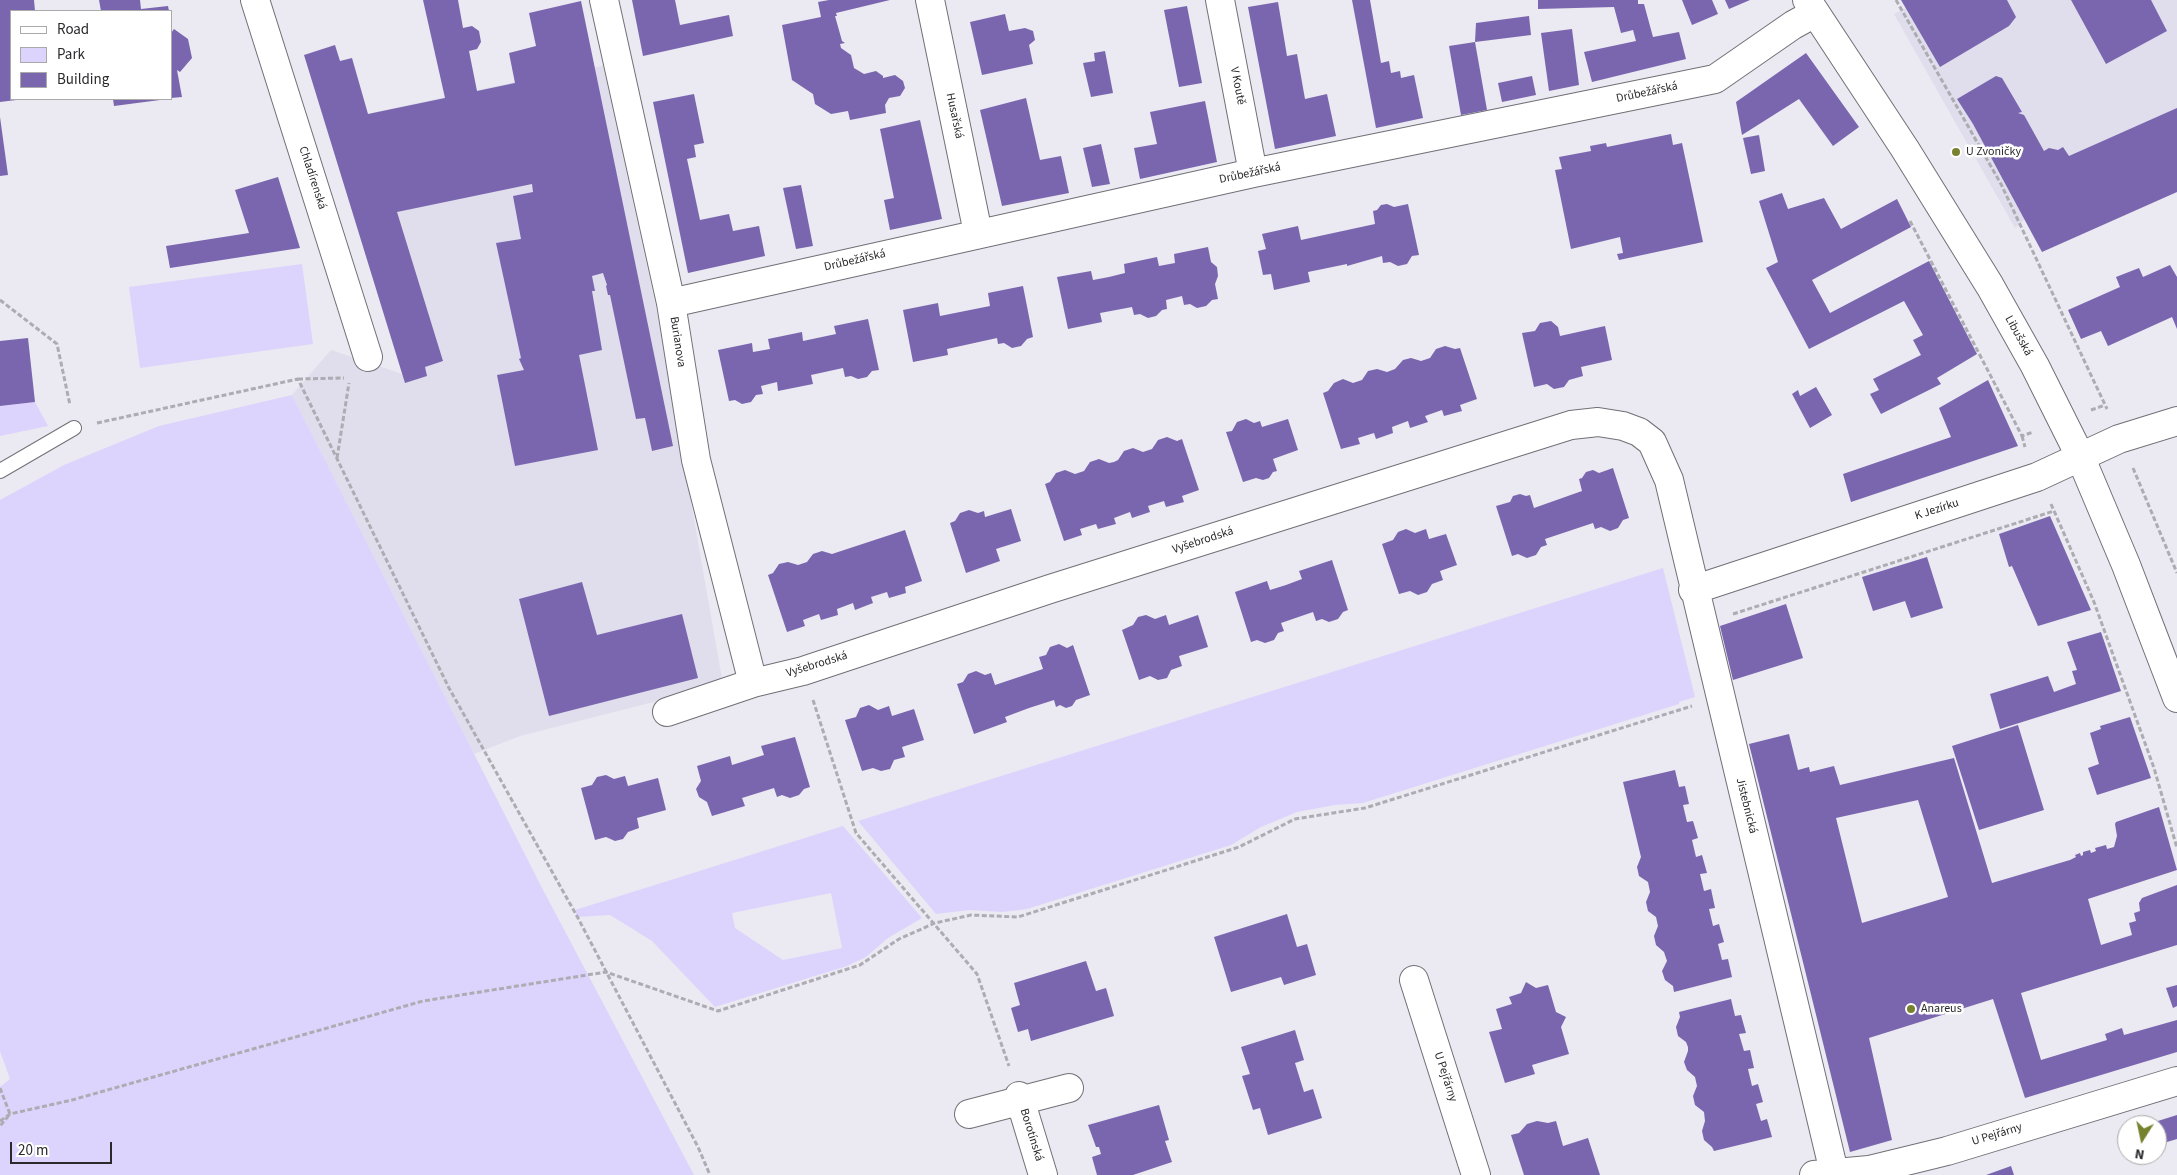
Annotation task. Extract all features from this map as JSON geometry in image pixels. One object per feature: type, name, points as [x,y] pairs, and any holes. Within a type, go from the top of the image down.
[{"type":"street","name":"Chladírenská","points":[[255,0],[368,357]]},
{"type":"street","name":"Burianova","points":[[604,0],[671,303],[696,460],[753,683]]},
{"type":"street","name":"Husařská","points":[[930,0],[978,233]]},
{"type":"street","name":"V Koutě","points":[[1220,0],[1253,173]]},
{"type":"street","name":"Drůbežářská","points":[[671,303],[1253,173],[1715,79],[1793,25],[1811,6]]},
{"type":"street","name":"Libušská","points":[[1811,6],[1905,148],[1990,286],[2035,366],[2080,456],[2126,565],[2177,698]]},
{"type":"street","name":"K Jezírku","points":[[1693,590],[2037,477],[2119,439],[2177,421]]},
{"type":"street","name":"Vyšebrodská","points":[[667,712],[753,683],[803,671],[1050,589],[1571,425],[1598,422],[1623,426],[1639,432],[1652,442]]},
{"type":"street","name":"Jistebnická","points":[[1652,442],[1669,480],[1824,1174]]},
{"type":"street","name":"U Pejřárny","points":[[1414,980],[1476,1175]]},
{"type":"street","name":"U Pejřárny","points":[[1824,1174],[1869,1170],[1947,1150],[2177,1081]]},
{"type":"street","points":[[969,1114],[1020,1098],[1069,1088]]},
{"type":"street","name":"Borotínská","points":[[1020,1098],[1043,1175]]},
{"type":"lane","points":[[0,471],[74,428]]},
{"type":"path","points":[[1896,0],[2001,184],[2108,412]]},
{"type":"path","points":[[1908,218],[2022,436],[2036,431]]},
{"type":"path","points":[[0,300],[57,344],[74,428],[298,379],[350,377],[337,459]]},
{"type":"path","points":[[298,379],[449,688],[606,972],[698,1147],[710,1175]]},
{"type":"path","points":[[2130,463],[2177,574]]},
{"type":"path","points":[[2048,498],[2094,602],[2154,768],[2177,848]]},
{"type":"path","points":[[1702,624],[2054,511]]},
{"type":"path","points":[[803,671],[856,833],[935,922],[977,974],[1020,1098]]},
{"type":"path","points":[[0,1121],[10,1114],[72,1100],[423,1000],[606,972],[718,1011],[860,965],[899,939],[935,922],[971,915],[1018,917],[1239,847],[1295,819],[1365,808],[1683,708]]},
{"type":"path","points":[[0,1088],[10,1114]]},
{"type":"path","points":[[0,1126],[10,1114]]},
{"type":"shaded area","points":[[1922,0],[2177,0],[2177,151],[2025,219],[2015,228],[1894,14]]},
{"type":"shaded area","points":[[603,66],[660,326],[722,679],[653,702],[520,736],[474,754],[292,395],[331,350],[402,374],[325,123],[515,82]]},
{"type":"green space","points":[[302,264],[313,344],[140,368],[129,287]]},
{"type":"green space","points":[[292,395],[541,886],[694,1175],[0,1175],[0,1087],[10,1079],[0,1051],[0,500],[64,465],[159,426]]},
{"type":"green space","points":[[35,402],[48,426],[0,436],[0,406]]},
{"type":"green space","points":[[1663,568],[1695,697],[1679,702],[1679,704],[1363,803],[1335,805],[1297,812],[1261,827],[1231,845],[1027,909],[1002,912],[969,910],[936,914],[858,821]]},
{"type":"green space","points":[[843,826],[922,918],[888,938],[866,957],[847,966],[715,1007],[652,941],[610,915],[577,917],[575,910]],"holes":[[[831,893],[842,948],[783,960],[735,928],[732,913]]]},
{"type":"building","points":[[0,0],[34,0],[35,10],[10,10],[10,100],[16,100],[0,102]]},
{"type":"building","points":[[99,0],[140,0],[141,9],[168,6],[169,10],[101,10]]},
{"type":"building","points":[[423,0],[458,0],[463,28],[472,26],[479,31],[481,42],[477,49],[469,51],[477,91],[515,83],[509,53],[536,46],[529,13],[581,1],[673,446],[652,451],[645,418],[636,419],[610,295],[608,295],[603,273],[592,276],[595,291],[592,291],[602,350],[579,355],[598,450],[515,466],[497,375],[524,370],[519,359],[521,358],[496,243],[521,239],[513,196],[533,192],[532,184],[397,212],[443,361],[425,367],[427,376],[405,383],[304,55],[335,45],[340,61],[352,58],[368,114],[445,98]]},
{"type":"building","points":[[632,0],[675,0],[680,25],[729,15],[733,36],[643,56]]},
{"type":"building","points":[[829,0],[890,0],[836,13],[837,16],[835,16],[842,41],[845,43],[840,44],[841,48],[851,55],[854,68],[864,74],[876,71],[883,78],[895,75],[903,81],[905,88],[900,96],[889,98],[885,105],[886,113],[850,120],[848,111],[831,114],[815,104],[813,94],[792,80],[782,25],[821,17],[818,2]]},
{"type":"building","points":[[1352,0],[1370,0],[1381,63],[1389,61],[1391,73],[1400,71],[1401,78],[1414,75],[1423,118],[1376,128]]},
{"type":"building","points":[[1538,0],[1638,0],[1638,4],[1644,4],[1653,37],[1679,32],[1686,59],[1592,82],[1584,52],[1636,41],[1633,30],[1621,33],[1614,7],[1538,9]]},
{"type":"building","points":[[1682,0],[1712,0],[1718,14],[1692,25]]},
{"type":"building","points":[[1725,0],[1750,0],[1729,9]]},
{"type":"building","points":[[1901,0],[2007,0],[2016,17],[2009,26],[1940,67]]},
{"type":"building","points":[[2071,0],[2151,0],[2167,31],[2106,64]]},
{"type":"building","points":[[1278,2],[1287,56],[1297,54],[1305,99],[1327,94],[1336,136],[1275,149],[1248,7]]},
{"type":"building","points":[[1187,6],[1202,83],[1179,87],[1164,10]]},
{"type":"building","points":[[1005,14],[1009,31],[1025,28],[1033,31],[1035,40],[1029,45],[1033,64],[982,75],[970,22]]},
{"type":"building","points":[[1529,16],[1531,35],[1475,42],[1476,23]]},
{"type":"building","points":[[174,29],[188,39],[192,58],[180,72],[177,70],[182,97],[172,98],[172,32]]},
{"type":"building","points":[[1572,29],[1579,85],[1549,91],[1541,33]]},
{"type":"building","points":[[1475,42],[1487,110],[1461,115],[1449,46]]},
{"type":"building","points":[[1105,51],[1113,93],[1091,97],[1083,63],[1095,61],[1094,53]]},
{"type":"building","points":[[1806,53],[1859,127],[1833,146],[1799,99],[1742,135],[1736,102]]},
{"type":"building","points":[[1532,76],[1536,95],[1502,102],[1498,83]]},
{"type":"building","points":[[1996,76],[2002,78],[2022,112],[2018,113],[2024,115],[2044,151],[2049,148],[2058,150],[2063,147],[2069,156],[2177,108],[2177,192],[2042,252],[1973,124],[1957,99]]},
{"type":"building","points":[[694,94],[704,143],[694,145],[696,157],[687,159],[700,220],[729,214],[733,231],[759,226],[765,256],[688,273],[653,102]]},
{"type":"building","points":[[1026,98],[1040,160],[1061,156],[1069,193],[1002,206],[980,110]]},
{"type":"building","points":[[113,100],[160,100],[114,106]]},
{"type":"building","points":[[1205,101],[1217,162],[1140,179],[1134,148],[1157,144],[1150,112]]},
{"type":"building","points":[[0,117],[8,175],[0,176]]},
{"type":"building","points":[[920,120],[942,219],[890,230],[884,200],[894,198],[880,129]]},
{"type":"building","points":[[1671,134],[1673,145],[1682,143],[1703,242],[1619,260],[1617,254],[1623,253],[1620,237],[1571,249],[1555,170],[1562,169],[1559,157],[1591,151],[1590,146],[1606,143],[1607,147]]},
{"type":"building","points":[[1759,135],[1765,171],[1751,174],[1743,138]]},
{"type":"building","points":[[1101,144],[1110,184],[1092,187],[1083,148]]},
{"type":"building","points":[[278,177],[300,248],[170,268],[166,246],[249,233],[235,190]]},
{"type":"building","points":[[801,185],[813,246],[796,249],[783,188]]},
{"type":"building","points":[[1782,193],[1788,209],[1824,198],[1841,229],[1897,199],[1911,227],[1812,280],[1830,313],[1929,261],[1977,354],[1937,378],[1941,384],[1881,414],[1870,394],[1879,390],[1873,379],[1921,355],[1913,340],[1923,335],[1904,301],[1809,349],[1766,268],[1778,262],[1759,201]]},
{"type":"building","points":[[1387,204],[1394,207],[1408,204],[1419,255],[1412,256],[1407,264],[1398,266],[1390,262],[1383,263],[1382,256],[1347,266],[1347,264],[1308,272],[1310,282],[1274,290],[1271,274],[1263,275],[1258,251],[1266,249],[1262,234],[1298,226],[1301,240],[1375,224],[1373,211],[1377,210],[1381,205]]},
{"type":"building","points":[[1208,247],[1211,262],[1217,267],[1218,276],[1215,284],[1218,299],[1212,300],[1206,306],[1197,308],[1190,304],[1184,305],[1182,296],[1166,300],[1167,309],[1162,310],[1156,316],[1148,318],[1140,314],[1134,315],[1132,307],[1100,313],[1102,322],[1068,329],[1057,277],[1091,271],[1093,280],[1109,277],[1125,273],[1124,264],[1157,257],[1159,266],[1175,263],[1174,254]]},
{"type":"building","points":[[2170,265],[2177,277],[2177,329],[2172,317],[2108,346],[2101,331],[2081,339],[2068,310],[2120,287],[2116,277],[2139,268],[2143,277]]},
{"type":"building","points":[[1023,286],[1033,337],[1027,339],[1021,346],[1012,348],[1004,343],[998,344],[997,338],[947,349],[948,355],[913,362],[903,310],[938,303],[940,316],[990,306],[988,293]]},
{"type":"building","points":[[868,319],[879,370],[872,371],[867,377],[858,379],[851,376],[845,377],[843,368],[811,375],[813,384],[778,391],[777,382],[761,386],[763,394],[756,395],[751,402],[742,404],[735,400],[729,401],[718,350],[752,343],[753,352],[770,349],[768,339],[802,332],[803,341],[836,334],[834,326]]},
{"type":"building","points":[[1551,321],[1558,327],[1560,336],[1605,326],[1612,360],[1581,367],[1583,376],[1569,380],[1564,387],[1554,389],[1547,384],[1534,387],[1522,333],[1535,331],[1540,323]]},
{"type":"building","points":[[28,338],[35,402],[0,406],[0,341]]},
{"type":"building","points":[[1445,346],[1455,349],[1460,348],[1477,399],[1460,405],[1462,411],[1444,416],[1442,410],[1425,416],[1428,422],[1410,428],[1408,421],[1392,427],[1393,433],[1376,439],[1374,433],[1358,438],[1360,444],[1341,449],[1323,393],[1328,391],[1334,383],[1343,379],[1353,383],[1362,380],[1368,371],[1377,369],[1387,372],[1395,369],[1403,360],[1411,358],[1421,361],[1430,358],[1436,349]]},
{"type":"building","points":[[1988,380],[2018,446],[1851,502],[1843,474],[1951,437],[1939,408]]},
{"type":"building","points":[[1816,387],[1832,415],[1810,428],[1792,394],[1798,390],[1800,396]]},
{"type":"building","points":[[1246,419],[1254,423],[1260,421],[1262,427],[1288,419],[1298,450],[1273,459],[1277,471],[1273,472],[1269,478],[1263,480],[1256,478],[1243,482],[1226,432],[1232,431],[1237,422]]},
{"type":"building","points":[[1167,437],[1177,441],[1182,439],[1199,490],[1182,496],[1184,502],[1166,507],[1164,501],[1148,506],[1150,512],[1132,518],[1130,512],[1114,518],[1116,524],[1098,529],[1096,524],[1080,529],[1082,535],[1064,541],[1045,484],[1050,482],[1056,473],[1065,470],[1075,474],[1084,471],[1090,462],[1099,459],[1109,463],[1114,462],[1118,460],[1124,451],[1133,448],[1143,452],[1152,449],[1158,440]]},
{"type":"building","points":[[1613,468],[1629,518],[1623,520],[1618,528],[1610,531],[1601,527],[1595,529],[1593,523],[1545,539],[1547,545],[1541,547],[1536,555],[1527,558],[1518,554],[1512,556],[1496,506],[1510,502],[1513,496],[1520,494],[1530,495],[1534,508],[1582,491],[1579,479],[1586,472],[1593,470],[1599,473]]},
{"type":"building","points":[[1011,509],[1021,541],[996,549],[1000,561],[966,573],[950,523],[955,521],[960,513],[969,510],[978,513],[984,511],[985,517]]},
{"type":"building","points":[[2050,516],[2091,610],[2038,626],[2012,566],[2009,567],[1999,534]]},
{"type":"building","points":[[1406,529],[1415,533],[1426,529],[1429,539],[1446,534],[1457,565],[1440,571],[1443,580],[1432,584],[1427,592],[1418,595],[1410,591],[1399,594],[1382,544],[1393,540],[1398,532]]},
{"type":"building","points":[[905,530],[922,581],[905,587],[906,593],[889,598],[887,592],[871,597],[873,603],[855,610],[853,603],[837,609],[838,615],[821,620],[819,614],[803,620],[805,626],[787,632],[768,575],[773,573],[779,564],[788,562],[798,565],[807,562],[813,554],[822,551],[832,554]]},
{"type":"building","points":[[1927,557],[1943,608],[1911,618],[1905,601],[1873,611],[1862,577]]},
{"type":"building","points":[[1332,560],[1348,610],[1343,612],[1338,619],[1329,622],[1322,619],[1316,621],[1313,612],[1281,623],[1284,631],[1278,633],[1274,640],[1265,643],[1257,640],[1251,642],[1235,592],[1267,581],[1270,590],[1286,585],[1302,579],[1299,571]]},
{"type":"building","points":[[582,582],[597,635],[682,614],[698,678],[549,716],[519,599]]},
{"type":"building","points":[[1786,604],[1803,658],[1733,680],[1720,626]]},
{"type":"building","points":[[1146,615],[1155,619],[1166,615],[1169,625],[1198,615],[1208,647],[1179,656],[1182,666],[1171,670],[1167,678],[1158,680],[1150,676],[1139,680],[1122,630],[1133,625],[1138,617]]},
{"type":"building","points":[[2101,632],[2121,691],[2000,729],[1990,694],[2048,676],[2054,692],[2076,684],[2072,671],[2077,670],[2067,642]]},
{"type":"building","points":[[1059,644],[1067,648],[1073,645],[1090,695],[1076,700],[1072,706],[1066,708],[1060,705],[1056,707],[1054,700],[1029,708],[1005,717],[1007,722],[974,734],[957,684],[963,682],[968,674],[976,671],[985,675],[991,673],[995,685],[1043,669],[1039,657],[1046,655],[1050,647]]},
{"type":"building","points":[[869,705],[878,710],[889,706],[892,716],[914,709],[924,740],[902,747],[905,757],[894,760],[890,769],[881,771],[873,768],[862,771],[845,720],[856,717],[860,708]]},
{"type":"building","points":[[2130,717],[2151,778],[2097,795],[2088,768],[2099,764],[2090,733],[2101,729],[2100,726]]},
{"type":"building","points":[[2018,725],[2044,810],[1979,830],[1952,746]]},
{"type":"building","points":[[1789,734],[1798,770],[1809,767],[1810,772],[1834,766],[1840,785],[1954,758],[1992,883],[2070,860],[2080,853],[2081,856],[2083,855],[2083,852],[2090,850],[2091,853],[2096,851],[2095,848],[2106,845],[2107,849],[2114,847],[2117,836],[2116,822],[2159,807],[2177,870],[2088,899],[2101,945],[2132,935],[2129,923],[2136,921],[2134,913],[2140,911],[2139,903],[2142,898],[2177,885],[2177,945],[2021,993],[2041,1060],[2107,1040],[2105,1034],[2122,1028],[2124,1035],[2177,1020],[2177,1052],[2025,1098],[1993,999],[1869,1038],[1892,1140],[1850,1152],[1749,744]],"holes":[[[1918,800],[1948,897],[1862,923],[1836,818]]]},
{"type":"building","points":[[795,737],[810,787],[804,789],[799,795],[790,798],[782,795],[777,797],[774,788],[742,798],[745,806],[712,816],[707,802],[699,797],[696,789],[701,781],[697,766],[730,756],[732,765],[764,755],[761,746]]},
{"type":"building","points":[[1675,770],[1679,787],[1685,786],[1689,804],[1683,805],[1687,822],[1693,821],[1698,838],[1692,840],[1696,857],[1702,855],[1707,873],[1700,874],[1704,891],[1711,889],[1715,908],[1709,909],[1713,926],[1719,924],[1724,942],[1718,944],[1722,960],[1728,959],[1732,977],[1674,992],[1673,986],[1665,980],[1662,971],[1667,961],[1664,952],[1656,945],[1654,936],[1658,926],[1656,917],[1648,911],[1646,902],[1650,892],[1648,882],[1639,876],[1637,867],[1641,857],[1623,782]]},
{"type":"building","points":[[606,775],[614,779],[625,776],[628,786],[658,778],[666,810],[637,818],[639,828],[628,832],[623,839],[615,841],[606,837],[595,840],[581,788],[592,785],[597,777]]},
{"type":"building","points":[[1287,914],[1297,947],[1307,944],[1316,975],[1284,985],[1281,977],[1231,992],[1214,937]]},
{"type":"building","points":[[1086,961],[1096,991],[1106,988],[1114,1016],[1031,1041],[1028,1029],[1018,1032],[1011,1008],[1020,1005],[1014,983]]},
{"type":"building","points":[[1526,982],[1536,988],[1548,985],[1556,1012],[1566,1017],[1561,1027],[1569,1054],[1532,1065],[1535,1074],[1505,1083],[1489,1032],[1502,1029],[1496,1009],[1512,1004],[1509,997],[1521,993]]},
{"type":"building","points":[[2177,985],[2177,1006],[2173,1008],[2166,988]]},
{"type":"building","points":[[1731,999],[1735,1016],[1741,1015],[1746,1033],[1739,1034],[1744,1051],[1750,1050],[1754,1068],[1748,1069],[1752,1086],[1758,1084],[1763,1102],[1756,1104],[1761,1121],[1767,1119],[1772,1137],[1714,1151],[1704,1140],[1702,1131],[1705,1121],[1704,1112],[1695,1105],[1693,1096],[1697,1086],[1695,1077],[1687,1070],[1684,1062],[1688,1047],[1686,1042],[1678,1036],[1676,1027],[1680,1017],[1679,1012]]},
{"type":"building","points":[[1295,1030],[1304,1060],[1295,1063],[1304,1092],[1313,1089],[1322,1118],[1268,1135],[1260,1108],[1253,1110],[1242,1076],[1250,1074],[1241,1047]]},
{"type":"building","points":[[1159,1105],[1169,1140],[1165,1141],[1172,1162],[1133,1175],[1097,1175],[1092,1157],[1101,1154],[1099,1147],[1096,1147],[1088,1125]]},
{"type":"building","points":[[2177,1115],[2177,1139],[2167,1142],[2167,1118]]},
{"type":"building","points":[[1537,1121],[1548,1123],[1556,1121],[1563,1146],[1588,1138],[1600,1175],[1524,1175],[1511,1135],[1519,1133],[1527,1124]]},
{"type":"building","points":[[2011,1166],[2014,1175],[1986,1175]]},
{"type":"place","name":"U Zvoničky","points":[[1956,152]]},
{"type":"place","name":"Anareus","points":[[1911,1009]]}]
